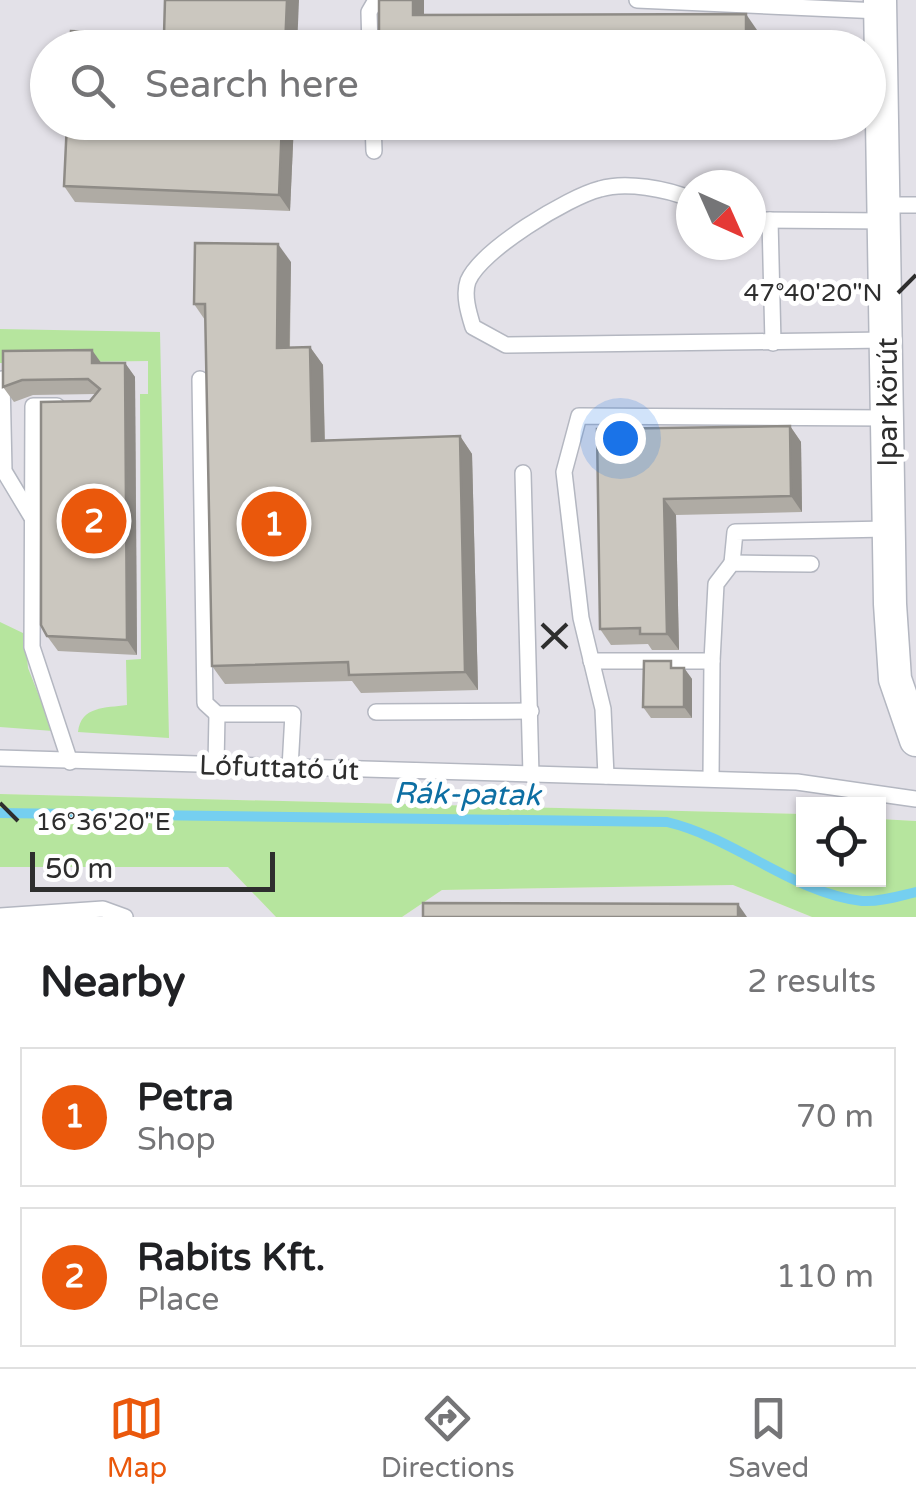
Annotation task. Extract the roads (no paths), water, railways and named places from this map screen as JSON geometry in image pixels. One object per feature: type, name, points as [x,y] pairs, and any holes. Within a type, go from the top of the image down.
[{"type":"street","name":"Ipar körút","points":[[886,82],[896,210],[887,340],[887,528],[895,679],[916,740]]},
{"type":"lane","points":[[370,30],[369,12],[376,0]]},
{"type":"lane","points":[[637,0],[880,6]]},
{"type":"lane","points":[[374,140],[374,151]]},
{"type":"lane","points":[[676,192],[603,187],[560,204],[486,260],[468,282],[467,308],[474,327],[506,345],[887,340]]},
{"type":"lane","points":[[766,220],[896,210]]},
{"type":"lane","points":[[770,220],[773,343]]},
{"type":"lane","points":[[2,379],[4,471],[33,520]]},
{"type":"lane","points":[[200,379],[205,703],[216,714],[216,766]]},
{"type":"lane","points":[[70,762],[32,647],[33,406],[82,406]]},
{"type":"lane","points":[[606,776],[603,709],[581,618],[564,472],[579,416],[887,418]]},
{"type":"lane","points":[[523,472],[531,774]]},
{"type":"lane","points":[[711,778],[716,584],[732,563],[734,532],[887,528]]},
{"type":"lane","points":[[732,563],[811,564]]},
{"type":"lane","points":[[590,661],[712,661]]},
{"type":"lane","points":[[376,712],[531,711]]},
{"type":"lane","points":[[216,714],[293,714],[290,768]]},
{"type":"lane","name":"Lófuttató út","points":[[0,758],[711,778],[797,782],[916,799]]},
{"type":"lane","points":[[0,916],[103,909],[124,916]]},
{"type":"waterway","name":"Rák-patak","points":[[0,813],[667,822],[717,840],[789,877],[837,896],[869,901],[916,892]]},
{"type":"place","name":"Rabits Kft.","points":[[94,521]]},
{"type":"place","name":"Petra","points":[[274,524]]}]
